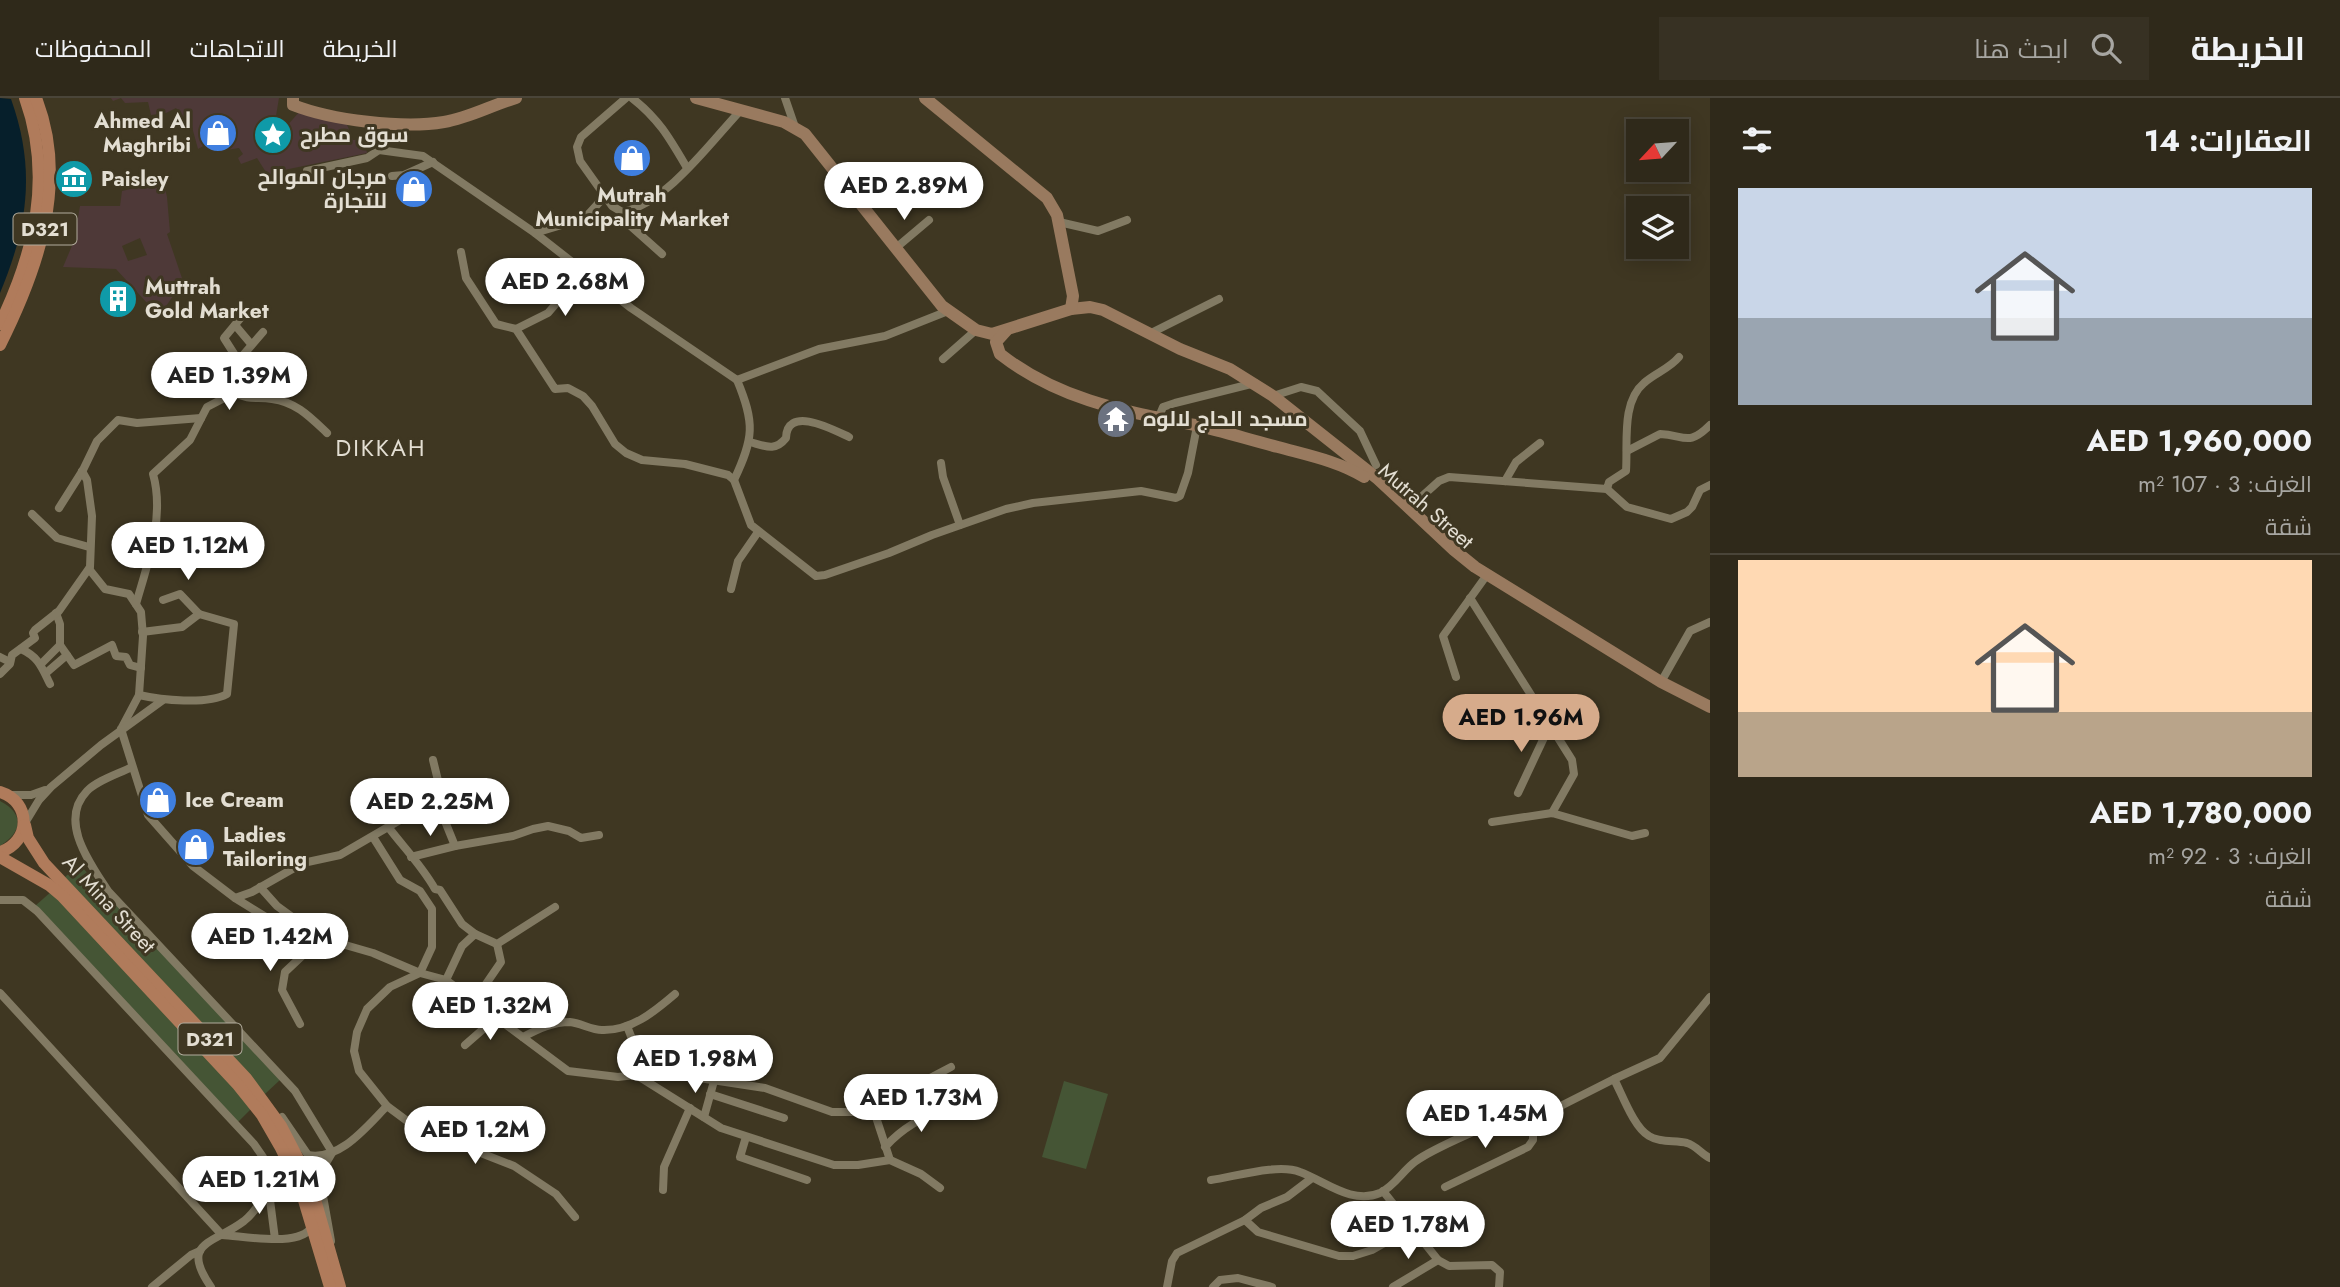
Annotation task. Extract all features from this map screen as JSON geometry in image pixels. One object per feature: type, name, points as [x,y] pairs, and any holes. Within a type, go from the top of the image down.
[{"type":"main road","name":"D321","points":[[0,324],[25,265],[38,211],[38,152],[25,98]]},
{"type":"main road","name":"D321","points":[[0,345],[33,269],[47,218],[51,174],[45,128],[36,98]]},
{"type":"main road","points":[[293,98],[293,105],[303,109],[346,118],[386,122],[445,122],[516,98]]},
{"type":"main road","points":[[696,98],[720,102],[740,111],[795,127],[809,138],[948,312],[976,330]]},
{"type":"main road","points":[[925,98],[1046,198],[1059,222],[1073,296],[1071,309]]},
{"type":"main road","name":"Mutrah Street","points":[[976,330],[992,334],[1071,309],[1090,307],[1103,310],[1180,349],[1230,369],[1255,383],[1322,436],[1377,472],[1409,509],[1475,567],[1661,682],[1710,707]]},
{"type":"main road","name":"Mutrah Street","points":[[1006,331],[996,342],[997,351],[1003,357],[1034,377],[1082,400],[1197,426],[1313,457],[1364,476],[1443,549],[1484,579],[1674,697],[1710,715]]},
{"type":"main road","points":[[1313,457],[1321,450],[1322,436]]},
{"type":"main road","name":"D321","points":[[0,855],[18,842],[25,824],[21,807],[3,793]]},
{"type":"main road","name":"Al Mina Street","points":[[25,824],[28,838],[44,863],[246,1078],[271,1109],[310,1182],[340,1287]]},
{"type":"main road","name":"Al Mina Street","points":[[0,855],[62,896],[251,1101],[281,1148],[300,1187],[330,1287]]},
{"type":"street","points":[[626,98],[581,137],[578,147],[580,161],[612,206],[622,212],[625,221],[662,254]]},
{"type":"street","points":[[632,98],[664,128],[687,168]]},
{"type":"street","points":[[785,98],[795,127]]},
{"type":"street","points":[[622,212],[635,209],[665,189],[740,111]]},
{"type":"street","points":[[379,150],[386,122]]},
{"type":"street","points":[[307,172],[367,158],[379,150],[415,153],[433,162],[535,233],[631,308],[737,380],[748,406],[750,442],[734,480]]},
{"type":"street","points":[[392,176],[404,175],[433,162]]},
{"type":"street","points":[[535,233],[585,218],[605,196]]},
{"type":"street","points":[[897,247],[929,220]]},
{"type":"street","points":[[1059,222],[1098,231],[1127,220]]},
{"type":"street","points":[[461,252],[464,273],[477,299],[485,305],[496,324],[516,329],[552,386],[559,390],[576,390],[583,396],[615,444],[626,453],[642,460],[685,464],[722,472],[734,480],[746,517],[758,532],[816,576],[864,562],[1006,509],[1033,503],[1141,491],[1176,498],[1180,496],[1188,473],[1197,426]]},
{"type":"street","points":[[516,329],[548,313],[584,271]]},
{"type":"street","points":[[1151,333],[1219,299]]},
{"type":"street","points":[[737,380],[819,349],[885,335],[948,312]]},
{"type":"street","points":[[238,360],[224,338],[244,314]]},
{"type":"street","points":[[235,325],[251,344]]},
{"type":"street","points":[[943,359],[976,330]]},
{"type":"street","points":[[229,395],[231,369],[263,332]]},
{"type":"street","points":[[1607,489],[1609,482],[1626,471],[1628,418],[1632,399],[1641,384],[1670,367],[1679,357]]},
{"type":"street","points":[[1158,419],[1163,407],[1175,402],[1255,383]]},
{"type":"street","points":[[1273,396],[1301,387],[1317,391],[1360,430],[1377,472]]},
{"type":"street","points":[[136,604],[152,546],[155,509],[158,503],[153,474],[190,440],[207,407],[234,393],[247,399],[272,399],[300,408],[327,433]]},
{"type":"street","points":[[59,508],[97,441],[118,420],[137,423],[201,418]]},
{"type":"street","points":[[750,442],[777,447],[786,438],[786,429],[796,420],[824,425],[849,437]]},
{"type":"street","points":[[1627,451],[1660,434],[1692,439],[1710,425]]},
{"type":"street","points":[[1506,481],[1516,463],[1541,443]]},
{"type":"street","points":[[941,463],[943,477],[961,525]]},
{"type":"street","points":[[0,674],[12,656],[35,638],[35,630],[69,600],[89,569],[92,516],[87,480],[82,471]]},
{"type":"street","points":[[1409,509],[1439,481],[1449,477],[1607,489],[1627,507],[1671,519],[1687,512],[1700,490],[1710,485]]},
{"type":"street","points":[[32,514],[57,538],[89,547]]},
{"type":"street","points":[[731,589],[738,561],[758,532]]},
{"type":"street","points":[[152,546],[162,552]]},
{"type":"street","points":[[89,569],[105,589],[129,594],[141,612],[139,695],[121,729],[148,814],[193,866],[235,898],[295,934],[321,938],[373,953],[421,974],[446,980],[568,1071],[618,1077],[660,1072],[765,1088],[832,1112],[854,1112],[873,1108],[951,1067]]},
{"type":"street","points":[[1456,677],[1443,636],[1484,579]]},
{"type":"street","points":[[139,695],[163,700],[219,698],[229,690],[234,624],[199,614],[180,594],[163,600]]},
{"type":"street","points":[[1470,598],[1572,760],[1574,774],[1552,813]]},
{"type":"street","points":[[41,664],[60,645],[56,613]]},
{"type":"street","points":[[142,632],[182,627],[199,614]]},
{"type":"street","points":[[1661,682],[1690,631],[1710,622]]},
{"type":"street","points":[[60,645],[74,664],[112,645],[116,656],[126,657],[130,665],[141,668]]},
{"type":"street","points":[[20,649],[36,658],[50,684]]},
{"type":"street","points":[[46,673],[67,655]]},
{"type":"street","points":[[0,657],[10,662]]},
{"type":"street","points":[[25,824],[39,800],[51,787],[121,729],[163,700]]},
{"type":"street","points":[[1518,793],[1549,727]]},
{"type":"street","points":[[433,760],[439,798],[455,846]]},
{"type":"street","points":[[132,768],[88,789],[76,807],[75,829],[87,860],[107,891],[295,1091],[332,1153]]},
{"type":"street","points":[[3,793],[31,795],[51,787]]},
{"type":"street","points":[[235,898],[303,863],[340,855],[439,798],[475,788]]},
{"type":"street","points":[[1492,822],[1552,813],[1632,836],[1645,833]]},
{"type":"street","points":[[411,857],[548,826],[569,831],[581,838],[599,835]]},
{"type":"street","points":[[389,828],[411,857],[421,865],[435,889],[440,890],[462,925],[497,944]]},
{"type":"street","points":[[373,837],[400,880],[420,891],[432,909],[432,947],[421,974],[390,987],[367,1009],[357,1032],[354,1051],[359,1071],[387,1107],[430,1138],[468,1148],[514,1166],[556,1194],[575,1217]]},
{"type":"street","points":[[260,887],[277,906],[321,938]]},
{"type":"street","points":[[0,900],[23,900],[37,911],[237,1125],[263,1157],[275,1239]]},
{"type":"street","points":[[497,944],[555,907]]},
{"type":"street","points":[[446,980],[462,946],[475,934]]},
{"type":"street","points":[[300,1024],[282,990],[285,972],[321,938]]},
{"type":"street","points":[[475,1000],[501,962],[497,944]]},
{"type":"street","points":[[0,993],[222,1235],[275,1239],[301,1237],[309,1233],[313,1224]]},
{"type":"street","points":[[523,1037],[545,1026],[570,1022],[601,1031],[627,1026],[653,1012],[675,994]]},
{"type":"street","points":[[1533,1120],[1660,1058],[1710,997]]},
{"type":"street","points":[[464,1045],[497,1017]]},
{"type":"street","points":[[627,1026],[642,1075],[721,1128],[834,1165],[858,1165],[890,1160],[922,1174],[940,1188]]},
{"type":"street","points":[[1614,1079],[1638,1127],[1649,1136],[1696,1146],[1710,1158]]},
{"type":"street","points":[[704,1117],[714,1081]]},
{"type":"street","points":[[710,1094],[784,1118]]},
{"type":"street","points":[[271,1109],[283,1118],[308,1155],[320,1157],[352,1140],[387,1107]]},
{"type":"street","points":[[886,1147],[896,1134],[912,1123],[946,1107]]},
{"type":"street","points":[[663,1190],[664,1167],[690,1108]]},
{"type":"street","points":[[873,1108],[890,1160]]},
{"type":"street","points":[[1210,1181],[1290,1169],[1353,1195],[1371,1196],[1383,1191],[1414,1162],[1435,1150],[1502,1119],[1519,1115],[1533,1120]]},
{"type":"street","points":[[1446,1187],[1528,1147],[1533,1140],[1533,1120]]},
{"type":"street","points":[[746,1137],[740,1157],[807,1180]]},
{"type":"street","points":[[332,1153],[320,1179],[331,1231],[332,1258]]},
{"type":"street","points":[[1167,1287],[1172,1261],[1177,1252],[1245,1220],[1261,1208],[1293,1193],[1312,1178]]},
{"type":"street","points":[[152,1287],[191,1255],[251,1215],[267,1189]]},
{"type":"street","points":[[1383,1191],[1438,1260],[1449,1266],[1492,1265],[1500,1272],[1499,1287]]},
{"type":"street","points":[[1245,1220],[1258,1232],[1339,1256],[1353,1256],[1372,1250],[1411,1228]]},
{"type":"street","points":[[200,1251],[198,1264],[211,1287]]},
{"type":"street","points":[[1394,1287],[1438,1260]]},
{"type":"street","points":[[1213,1287],[1220,1280],[1238,1279],[1272,1287]]},
{"type":"shaded area","name":"سوق مطرح","points":[[121,98],[279,98],[276,116],[281,125],[286,127],[300,111],[346,122],[353,140],[364,139],[367,153],[284,170],[269,177],[257,158],[241,164],[238,158],[243,154],[239,148],[214,152],[205,145],[198,149],[192,127],[176,108],[166,113],[151,115],[148,102],[125,103]]},
{"type":"shaded area","points":[[157,183],[164,184],[170,232],[167,234],[184,284],[159,316],[116,269],[63,267],[74,241],[80,206],[120,206],[122,191]],"holes":[[[140,238],[147,255],[128,261],[122,246]]]},
{"type":"green space","points":[[0,801],[14,812],[18,823],[13,835],[0,846]]},
{"type":"green space","points":[[79,864],[281,1079],[265,1094],[63,879]]},
{"type":"green space","points":[[52,891],[254,1106],[238,1122],[35,906]]},
{"type":"green space","points":[[1064,1081],[1108,1094],[1086,1169],[1042,1157]]},
{"type":"water","points":[[0,98],[11,99],[24,149],[26,173],[22,221],[10,268],[0,293]]},
{"type":"place","name":"Ahmed Al Maghribi","points":[[218,133]]},
{"type":"place","name":"سوق مطرح","points":[[273,135]]},
{"type":"place","name":"Mutrah Municipality Market","points":[[632,158]]},
{"type":"place","name":"Paisley","points":[[74,179]]},
{"type":"place","name":"مرجان الموالح للتجارة","points":[[414,189]]},
{"type":"place","name":"Muttrah Gold Market","points":[[118,299]]},
{"type":"place","name":"مسجد الحاج لالوه","points":[[1116,419]]},
{"type":"place","name":"Ice Cream","points":[[158,800]]},
{"type":"place","name":"Ladies Tailoring","points":[[196,847]]},
{"type":"district","name":"DIKKAH","points":[[381,448]]}]
